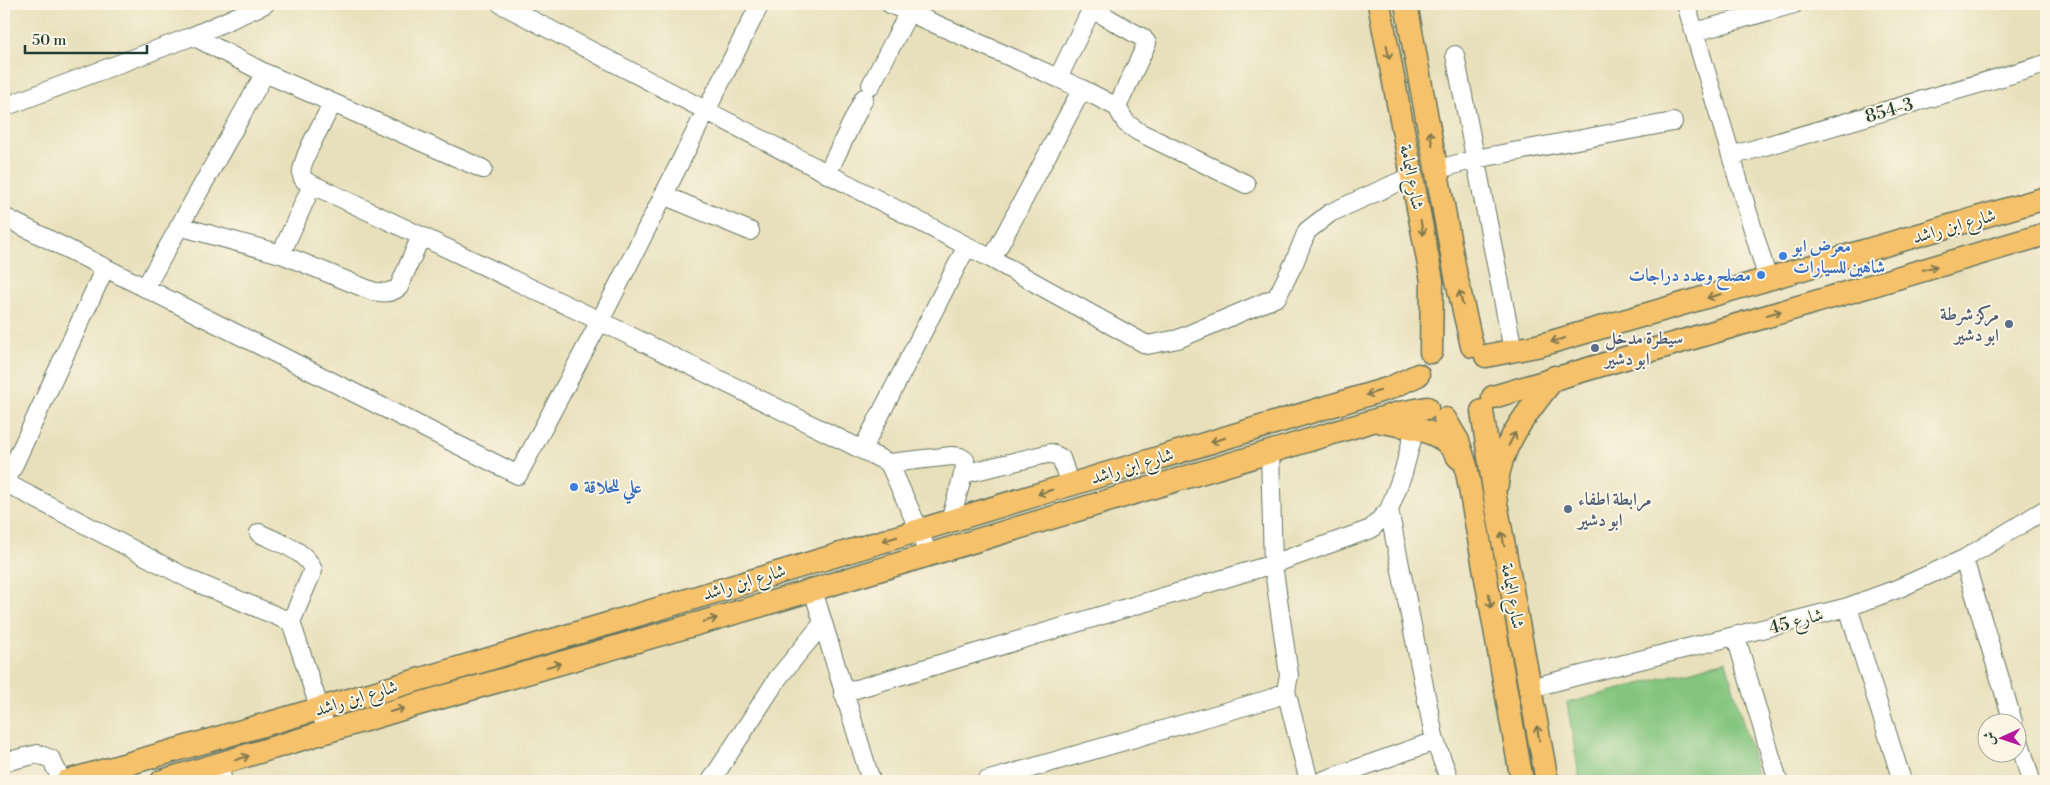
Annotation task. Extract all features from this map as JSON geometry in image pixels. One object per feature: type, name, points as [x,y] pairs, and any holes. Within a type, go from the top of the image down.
[{"type":"main road","name":"شارع اليمامة","points":[[1379,4],[1432,281],[1431,352]]},
{"type":"main road","name":"شارع اليمامة","points":[[1406,4],[1456,276],[1479,351]]},
{"type":"main road","name":"شارع ابن راشد","points":[[1479,351],[1513,350],[1540,345],[2046,198]]},
{"type":"main road","name":"شارع ابن راشد","points":[[1487,404],[1555,377],[2046,234]]},
{"type":"main road","points":[[1454,343],[1479,351],[1494,371],[1496,380],[1487,404],[1465,420],[1436,413],[1419,392],[1418,375],[1421,366],[1431,352],[1446,344],[1454,343]]},
{"type":"main road","name":"شارع ابن راشد","points":[[67,781],[321,709],[1070,485],[1390,388],[1418,375]]},
{"type":"main road","points":[[1496,502],[1498,480],[1508,448],[1518,426],[1555,377]]},
{"type":"main road","name":"شارع اليمامة","points":[[1487,404],[1496,502],[1547,781]]},
{"type":"main road","name":"شارع اليمامة","points":[[1436,413],[1458,441],[1466,466],[1522,781]]},
{"type":"main road","name":"شارع ابن راشد","points":[[162,781],[220,773],[327,731],[813,590],[1376,420],[1436,413]]},
{"type":"main road","points":[[1376,420],[1415,428],[1446,442],[1466,466]]},
{"type":"street","points":[[4,107],[193,36],[266,4]]},
{"type":"street","points":[[501,4],[992,259],[1147,345],[1178,339],[1277,297],[1307,231],[1330,213],[1412,176]]},
{"type":"street","points":[[4,217],[518,475],[600,321],[760,4]]},
{"type":"street","points":[[890,4],[1082,89],[1117,107],[1126,123],[1139,132],[1246,184]]},
{"type":"street","points":[[1686,4],[1768,280]]},
{"type":"street","points":[[1695,32],[1794,4]]},
{"type":"street","points":[[1058,78],[1093,7],[1143,38],[1147,43],[1117,107]]},
{"type":"street","points":[[827,174],[909,12]]},
{"type":"street","points":[[193,36],[265,73],[482,169]]},
{"type":"street","points":[[1455,55],[1513,350]]},
{"type":"street","name":"854-3","points":[[1731,156],[2046,64]]},
{"type":"street","points":[[145,288],[265,73]]},
{"type":"street","points":[[992,259],[1082,89]]},
{"type":"street","points":[[332,103],[307,154],[301,174],[303,179],[312,185],[600,321],[889,463],[952,456],[960,457],[965,460],[963,474],[950,521]]},
{"type":"street","points":[[1436,170],[1475,159],[1673,122]]},
{"type":"street","points":[[281,254],[312,185]]},
{"type":"street","points":[[663,195],[750,231]]},
{"type":"street","points":[[179,226],[281,254],[372,291],[391,292],[401,283],[421,236]]},
{"type":"street","points":[[862,450],[967,246]]},
{"type":"street","points":[[105,268],[4,484],[193,581],[291,622]]},
{"type":"street","points":[[843,693],[1273,564],[1371,529],[1389,510],[1403,473],[1415,428]]},
{"type":"street","points":[[1270,452],[1273,564],[1289,675],[1286,691],[1309,781]]},
{"type":"street","points":[[963,474],[1051,453],[1060,458],[1070,485]]},
{"type":"street","points":[[889,463],[928,555]]},
{"type":"street","name":"شارع 45","points":[[1530,688],[1848,607],[1897,589],[1964,559],[2046,509]]},
{"type":"street","points":[[1389,510],[1435,741],[1450,781]]},
{"type":"street","points":[[259,533],[297,552],[310,562],[313,570],[291,622],[327,731]]},
{"type":"street","points":[[1964,559],[2011,712]]},
{"type":"street","points":[[813,590],[870,781]]},
{"type":"street","points":[[1848,607],[1902,781]]},
{"type":"street","points":[[711,781],[778,678],[823,623]]},
{"type":"street","points":[[1736,636],[1778,781]]},
{"type":"street","points":[[986,781],[1273,698],[1286,691]]},
{"type":"street","points":[[1322,781],[1435,741]]},
{"type":"street","points":[[4,762],[38,754],[51,760],[62,781]]},
{"type":"street","points":[[2026,762],[2031,781]]},
{"type":"green space","points":[[1726,661],[1759,781],[1580,781],[1567,703]]},
{"type":"place","name":"معرض ابو شاهين للسيارات","points":[[1783,256]]},
{"type":"place","name":"مصلح وعدد دراجات","points":[[1761,275]]},
{"type":"place","name":"مركز شرطة ابو دشير","points":[[2009,324]]},
{"type":"place","name":"سيطرة مدخل ابو دشير","points":[[1595,348]]},
{"type":"place","name":"علي للحلاقة","points":[[574,487]]},
{"type":"place","name":"مرابطة اطفاء ابو دشير","points":[[1568,509]]}]
